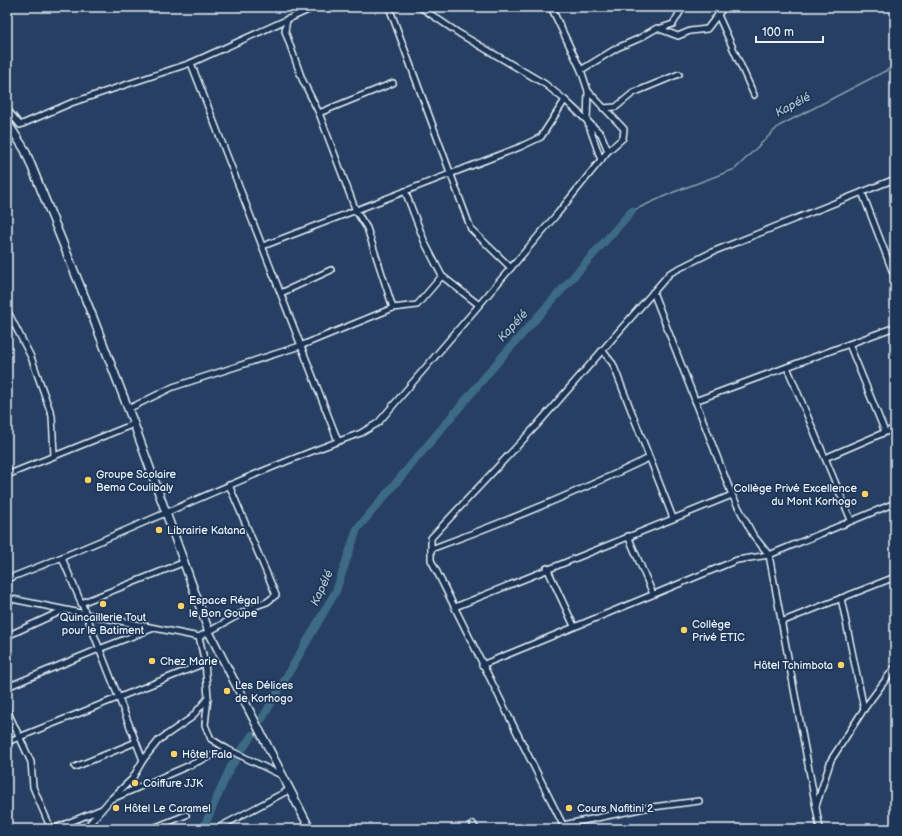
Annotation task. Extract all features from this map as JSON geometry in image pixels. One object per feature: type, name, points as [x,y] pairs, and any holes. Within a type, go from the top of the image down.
[{"type":"street","points":[[7,109],[20,125],[72,103],[191,62],[315,7]]},
{"type":"street","points":[[389,7],[471,229],[511,268]]},
{"type":"street","points":[[420,7],[460,34],[545,84],[565,100],[601,134],[608,151]]},
{"type":"street","points":[[551,7],[581,70],[588,91],[587,120],[601,160]]},
{"type":"street","points":[[581,70],[617,48],[638,39],[657,28],[660,29],[673,24],[680,12],[680,7]]},
{"type":"street","points":[[660,29],[678,36],[690,31],[707,29],[724,7]]},
{"type":"street","points":[[718,15],[754,95]]},
{"type":"street","points":[[287,20],[284,31],[302,79],[319,113],[356,211],[367,228],[393,308]]},
{"type":"street","points":[[191,62],[338,441]]},
{"type":"street","points":[[603,108],[616,107],[634,93],[679,74]]},
{"type":"street","points":[[319,113],[393,83]]},
{"type":"street","points":[[7,579],[62,558],[229,485],[360,433],[378,423],[511,268],[608,151],[623,138],[624,129],[588,91]]},
{"type":"street","points":[[263,246],[356,211],[450,172],[520,147],[541,137],[565,100]]},
{"type":"street","points":[[7,122],[25,150],[37,179],[134,424],[209,632],[288,790],[310,829]]},
{"type":"street","points":[[699,801],[645,808],[564,827],[431,560],[431,538],[537,425],[670,272],[712,252],[895,179]]},
{"type":"street","points":[[405,191],[425,243],[442,276],[479,305]]},
{"type":"street","points":[[862,192],[895,278]]},
{"type":"street","points":[[281,293],[331,270]]},
{"type":"street","points":[[128,409],[173,387],[300,346],[393,308],[417,305],[442,276]]},
{"type":"street","points":[[653,292],[732,495],[753,535],[769,555],[820,829]]},
{"type":"street","points":[[7,310],[31,357],[52,416],[54,455]]},
{"type":"street","points":[[695,401],[895,327]]},
{"type":"street","points":[[850,344],[885,432]]},
{"type":"street","points":[[602,350],[613,364],[673,518]]},
{"type":"street","points":[[787,367],[851,520]]},
{"type":"street","points":[[7,475],[134,424]]},
{"type":"street","points":[[825,458],[895,428]]},
{"type":"street","points":[[431,549],[605,479],[649,458]]},
{"type":"street","points":[[7,598],[199,637],[209,632],[253,607],[267,602],[276,595],[229,485]]},
{"type":"street","points":[[455,607],[547,568],[732,495]]},
{"type":"street","points":[[482,665],[738,560],[769,555],[895,503]]},
{"type":"street","points":[[628,536],[654,594]]},
{"type":"street","points":[[62,558],[86,614],[143,760]]},
{"type":"street","points":[[81,603],[185,562]]},
{"type":"street","points":[[547,568],[574,626]]},
{"type":"street","points":[[781,622],[895,577]]},
{"type":"street","points":[[841,598],[864,709]]},
{"type":"street","points":[[7,636],[64,610]]},
{"type":"street","points":[[7,687],[99,648],[155,628]]},
{"type":"street","points":[[199,637],[206,663],[208,697],[205,725],[211,739],[227,749],[281,775]]},
{"type":"street","points":[[7,742],[206,663]]},
{"type":"street","points":[[815,807],[832,760],[864,709],[895,667]]},
{"type":"street","points":[[85,829],[110,800],[132,779],[143,760],[159,740],[191,718],[208,697]]},
{"type":"street","points":[[7,710],[31,762],[33,787],[52,829],[103,808]]},
{"type":"street","points":[[75,767],[136,742]]},
{"type":"street","points":[[110,800],[227,749]]},
{"type":"street","points":[[216,829],[288,790]]},
{"type":"street","points":[[151,829],[186,815]]},
{"type":"waterway","name":"Kapélé","points":[[632,211],[674,192],[735,169],[779,126],[895,66]]},
{"type":"waterway","name":"Kapélé","points":[[262,719],[336,591],[357,529],[501,358],[632,211]]},
{"type":"waterway","name":"Kapélé","points":[[203,829],[230,768],[252,735]]},
{"type":"place","name":"Groupe Scolaire Bema Coulibaly","points":[[88,480]]},
{"type":"place","name":"Collège Privé Excellence du Mont Korhogo","points":[[865,494]]},
{"type":"place","name":"Librairie Katana","points":[[159,530]]},
{"type":"place","name":"Quincaillerie Tout pour le Batiment","points":[[103,604]]},
{"type":"place","name":"Espace Régal le Bon Goupe","points":[[181,606]]},
{"type":"place","name":"Collège Privé ETIC","points":[[684,630]]},
{"type":"place","name":"Chez Marie","points":[[152,661]]},
{"type":"place","name":"Hôtel Tchimbota","points":[[841,665]]},
{"type":"place","name":"Les Délices de Korhogo","points":[[227,691]]},
{"type":"place","name":"Hôtel Fala","points":[[174,754]]},
{"type":"place","name":"Coiffure JJK","points":[[135,783]]},
{"type":"place","name":"Hôtel Le Caramel","points":[[116,808]]},
{"type":"place","name":"Cours Nafitini 2","points":[[569,808]]}]
